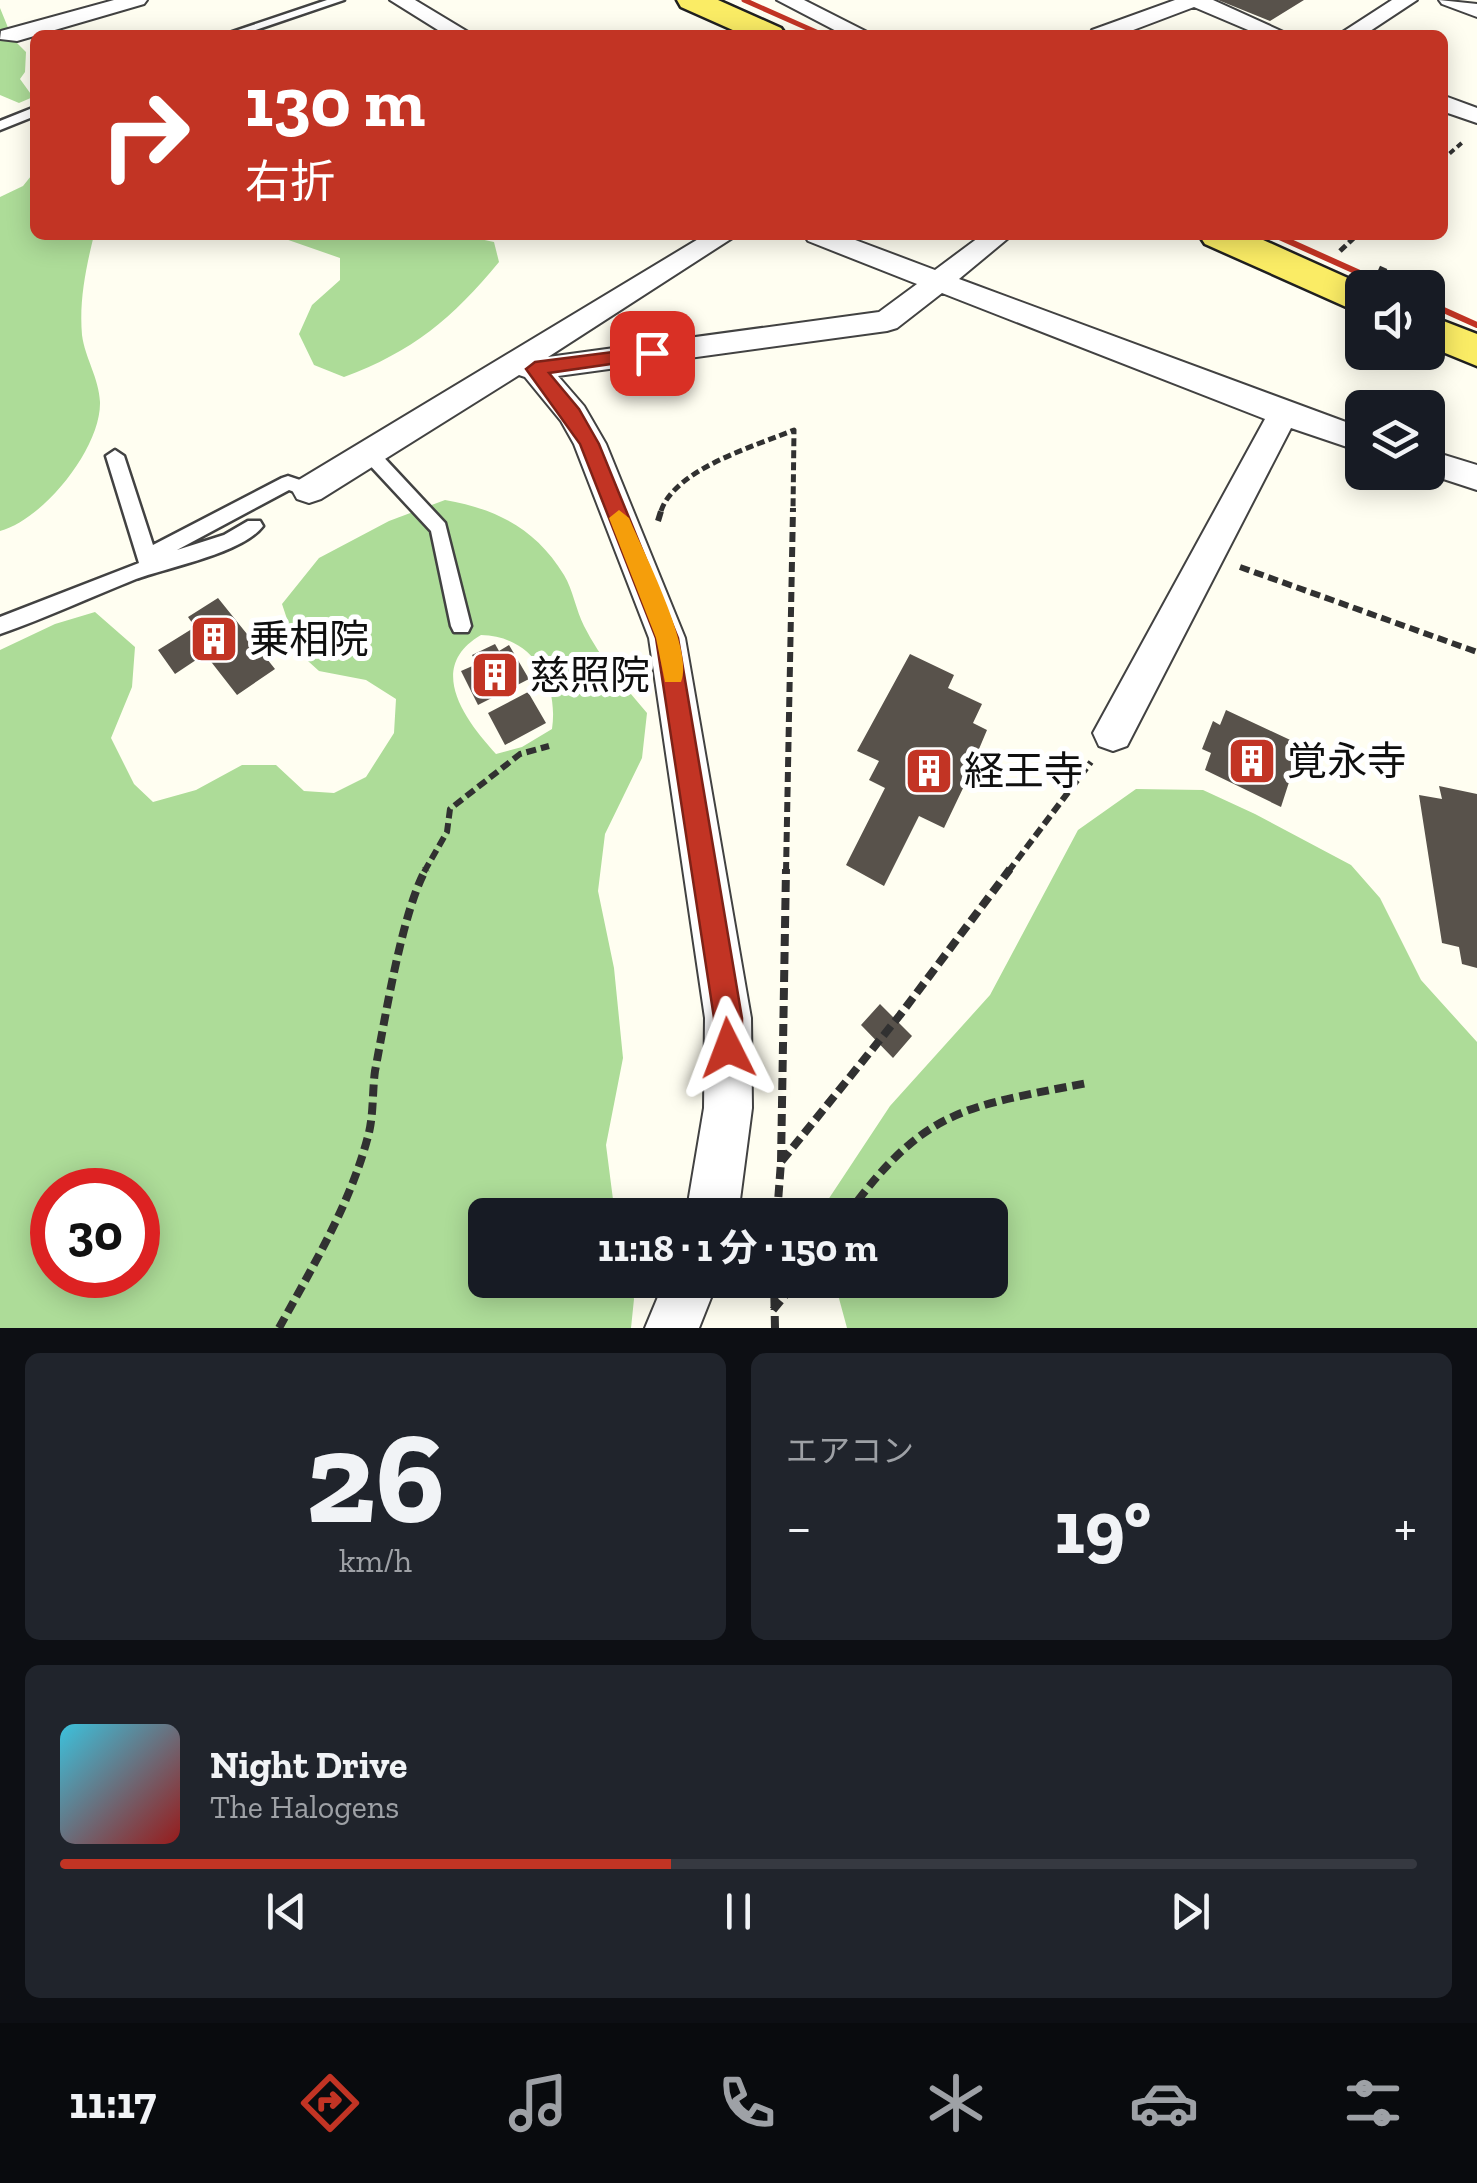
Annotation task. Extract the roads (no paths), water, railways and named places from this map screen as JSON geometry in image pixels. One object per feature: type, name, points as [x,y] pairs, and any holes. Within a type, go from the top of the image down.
[{"type":"main road","points":[[692,0],[759,30]]},
{"type":"main road","points":[[1230,240],[1345,292]]},
{"type":"main road","points":[[1445,337],[1477,351]]},
{"type":"street","points":[[30,30],[137,0]]},
{"type":"street","points":[[400,0],[453,30]]},
{"type":"street","points":[[787,0],[851,30]]},
{"type":"street","points":[[1113,30],[1194,0],[1266,30]]},
{"type":"street","points":[[1357,30],[1407,0]]},
{"type":"street","points":[[1448,0],[1477,11]]},
{"type":"street","points":[[9,36],[30,30]]},
{"type":"street","points":[[1448,104],[1477,116]]},
{"type":"street","points":[[309,490],[527,367],[717,240]]},
{"type":"street","points":[[831,240],[1345,434]]},
{"type":"street","points":[[527,367],[887,320],[993,240]]},
{"type":"street","points":[[527,367],[572,414],[590,444],[667,638],[728,1018],[728,1108],[715,1198]]},
{"type":"street","points":[[1113,732],[1283,414]]},
{"type":"street","points":[[1445,468],[1477,478]]},
{"type":"street","points":[[672,1328],[684,1298]]},
{"type":"lane","points":[[245,30],[338,0]]},
{"type":"lane","points":[[0,126],[30,113]]},
{"type":"lane","points":[[370,454],[439,528],[460,626]]},
{"type":"lane","points":[[115,456],[148,563]]},
{"type":"lane","points":[[0,626],[148,563],[288,482],[309,490]]},
{"type":"lane","points":[[148,563],[230,540],[254,526]]},
{"type":"railway","points":[[744,0],[812,30]]},
{"type":"railway","points":[[1286,240],[1353,270]]},
{"type":"railway","points":[[1445,311],[1477,325]]},
{"type":"place","name":"乗相院","points":[[214,639]]},
{"type":"place","name":"慈照院","points":[[495,675]]},
{"type":"place","name":"覚永寺","points":[[1252,761]]},
{"type":"place","name":"経王寺","points":[[929,771]]}]
